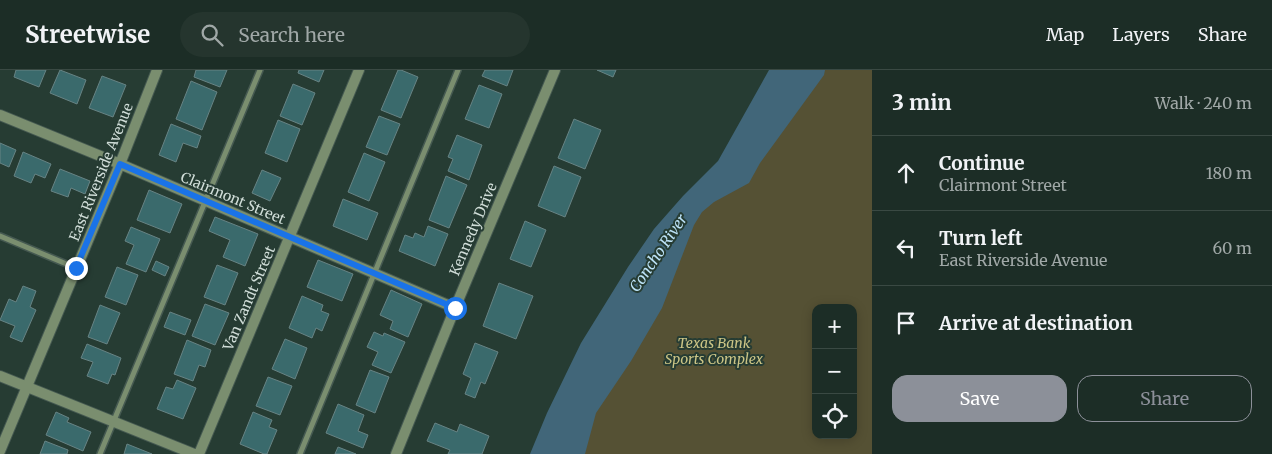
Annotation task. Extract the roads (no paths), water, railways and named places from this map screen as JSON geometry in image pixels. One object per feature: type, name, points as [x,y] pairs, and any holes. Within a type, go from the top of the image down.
[{"type":"street","name":"East Riverside Avenue","points":[[0,451],[120,164],[157,70]]},
{"type":"street","name":"Van Zandt Street","points":[[199,454],[359,70]]},
{"type":"street","name":"Kennedy Drive","points":[[396,454],[554,70]]},
{"type":"street","name":"Clairmont Street","points":[[0,115],[120,164],[455,308]]},
{"type":"street","points":[[0,376],[194,454]]},
{"type":"lane","points":[[100,454],[260,70]]},
{"type":"lane","points":[[300,454],[458,70]]},
{"type":"lane","points":[[0,236],[76,268]]},
{"type":"water","name":"Concho River","points":[[769,70],[825,70],[824,75],[760,163],[749,183],[714,202],[702,212],[694,225],[662,308],[631,361],[596,413],[585,454],[530,454],[547,413],[581,343],[628,267],[654,229],[718,161]]},
{"type":"park label","name":"Texas Bank Sports Complex","points":[[714,352]]}]
